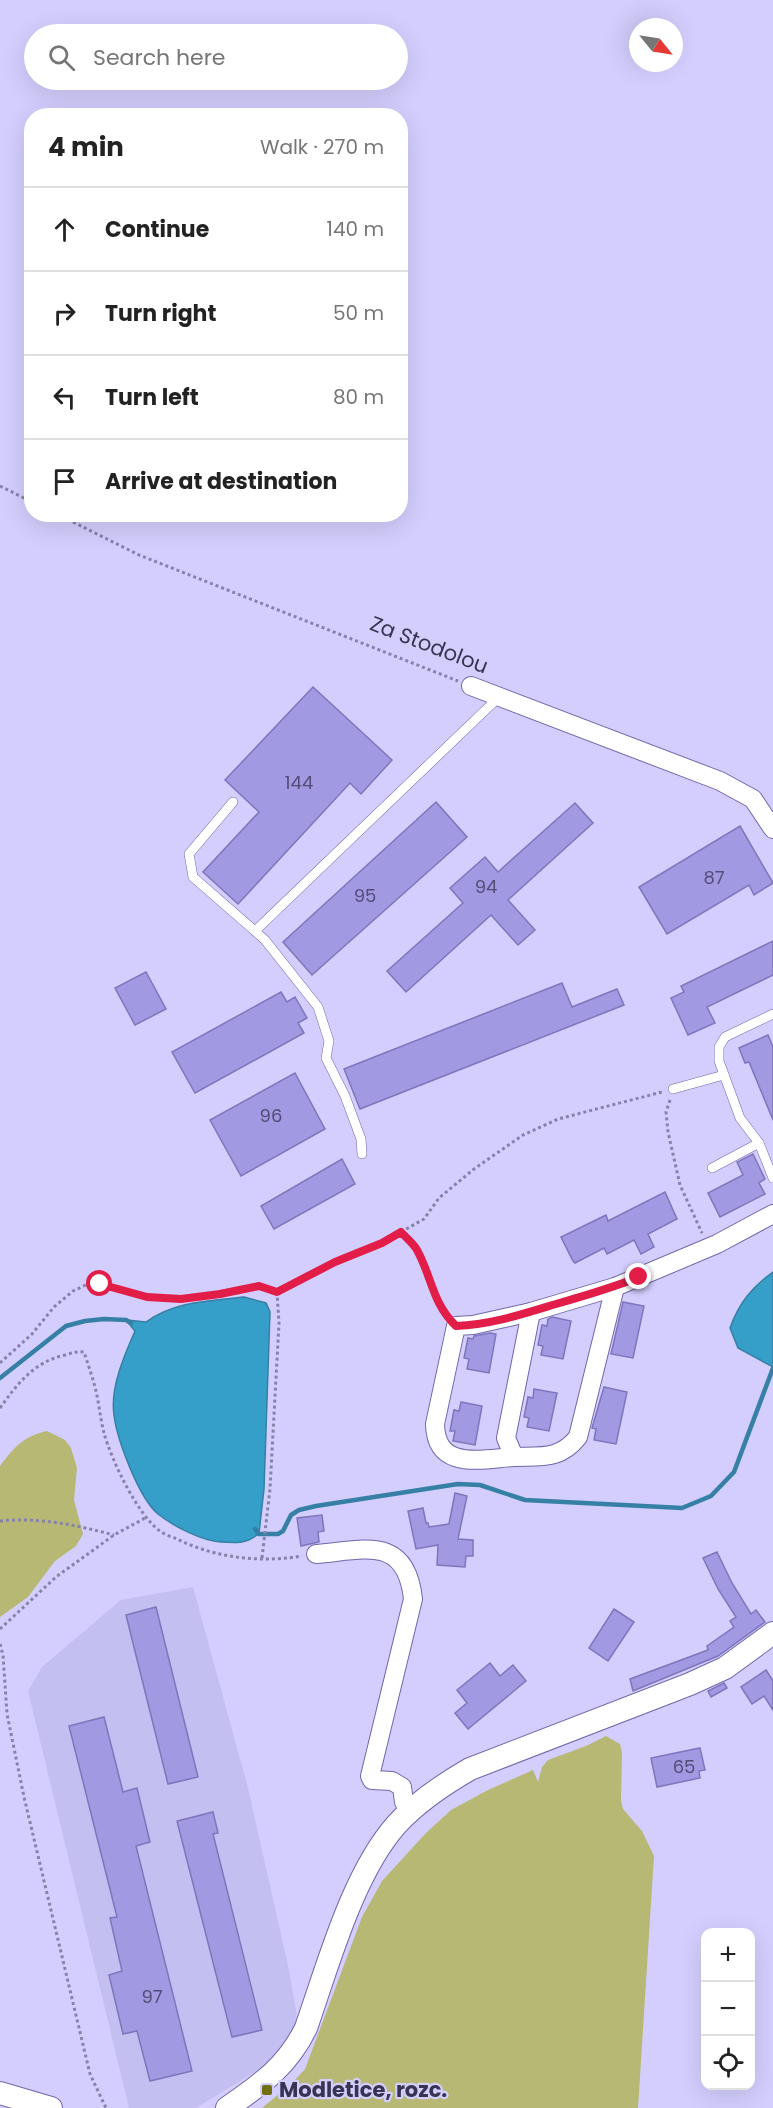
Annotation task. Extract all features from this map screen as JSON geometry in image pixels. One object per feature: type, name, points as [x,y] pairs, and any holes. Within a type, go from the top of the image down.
[{"type":"street","name":"Za Stodolou","points":[[471,686],[720,781],[753,799],[770,817]]},
{"type":"street","points":[[615,1287],[578,1437],[572,1446],[561,1453],[548,1456],[468,1460],[452,1457],[442,1449],[435,1438],[435,1424],[456,1326],[473,1325],[531,1312],[615,1287],[709,1248],[773,1214]]},
{"type":"street","points":[[514,1457],[506,1438],[531,1312]]},
{"type":"street","points":[[316,1554],[371,1550],[386,1552],[397,1557],[406,1569],[413,1599],[370,1776],[372,1779],[392,1781],[402,1787],[404,1802],[410,1811]]},
{"type":"street","points":[[227,2108],[271,2077],[297,2046],[306,2028],[351,1902],[387,1837],[410,1811],[470,1769],[690,1684],[725,1668],[773,1633]]},
{"type":"street","points":[[0,2093],[51,2108]]},
{"type":"lane","points":[[255,931],[499,697]]},
{"type":"lane","points":[[233,802],[189,854],[193,877],[266,940],[318,1007],[329,1041],[326,1058],[345,1096],[361,1139],[362,1154]]},
{"type":"lane","points":[[773,1014],[725,1037],[719,1047],[719,1061],[740,1118],[759,1143],[773,1178]]},
{"type":"lane","points":[[673,1089],[724,1075]]},
{"type":"lane","points":[[712,1168],[759,1143]]},
{"type":"path","points":[[0,486],[24,498]]},
{"type":"path","name":"Za Stodolou","points":[[73,522],[139,555],[471,686]]},
{"type":"path","points":[[0,1363],[32,1334],[54,1307],[73,1291],[90,1283],[147,1297],[181,1299],[259,1286],[277,1292],[335,1262],[382,1243],[424,1219],[439,1198],[474,1169],[523,1135],[567,1117],[673,1089]]},
{"type":"path","points":[[673,1089],[666,1112],[668,1132],[680,1185],[709,1248]]},
{"type":"path","points":[[401,1232],[416,1248],[436,1300],[444,1315],[456,1326]]},
{"type":"path","points":[[262,1558],[270,1489],[279,1323],[277,1292]]},
{"type":"path","points":[[0,1408],[17,1383],[36,1366],[57,1356],[84,1352],[95,1388],[104,1433],[115,1464],[147,1517],[160,1531],[199,1550],[229,1557],[287,1558],[316,1554]]},
{"type":"path","points":[[0,1629],[56,1577],[114,1535],[147,1517]]},
{"type":"path","points":[[0,1521],[40,1520],[77,1525],[114,1535]]},
{"type":"path","points":[[0,1645],[3,1655],[7,1714],[24,1797],[90,2074],[106,2108]]},
{"type":"shaded area","points":[[193,1587],[248,1788],[289,1970],[298,2023],[271,2062],[196,2108],[129,2108],[28,1691],[42,1667],[121,1600]]},
{"type":"green space","points":[[47,1431],[65,1440],[71,1448],[77,1468],[74,1500],[83,1534],[76,1546],[55,1561],[28,1597],[0,1617],[0,1466],[20,1443]]},
{"type":"green space","points":[[606,1736],[620,1744],[623,1809],[642,1831],[654,1856],[638,2108],[262,2108],[305,2069],[362,1917],[382,1881],[426,1833],[451,1810],[488,1790],[533,1770],[538,1782],[542,1767],[548,1760]]},
{"type":"water","points":[[773,1272],[773,1367],[738,1348],[730,1328],[747,1296]]},
{"type":"water","points":[[244,1297],[266,1303],[270,1312],[264,1489],[259,1533],[246,1541],[221,1542],[205,1539],[180,1528],[158,1514],[151,1506],[130,1468],[119,1439],[114,1415],[114,1394],[122,1361],[135,1331],[126,1320],[146,1322],[181,1306]]},
{"type":"building","points":[[313,687],[392,760],[361,794],[350,783],[238,904],[203,872],[259,812],[225,780]]},
{"type":"building","points":[[436,802],[467,837],[312,975],[283,942]]},
{"type":"building","points":[[575,803],[593,823],[508,900],[535,930],[518,945],[491,915],[406,992],[387,971],[463,903],[450,888],[485,857],[498,872]]},
{"type":"building","points":[[740,826],[773,883],[754,895],[749,885],[667,934],[639,887]]},
{"type":"building","points":[[773,941],[773,975],[707,1007],[715,1023],[688,1035],[671,998],[684,992],[681,986]]},
{"type":"building","points":[[146,972],[166,1009],[135,1025],[115,988]]},
{"type":"building","points":[[562,983],[572,1007],[617,989],[624,1005],[360,1109],[344,1069]]},
{"type":"building","points":[[281,992],[287,1002],[295,997],[307,1018],[298,1023],[304,1033],[195,1093],[172,1052]]},
{"type":"building","points":[[768,1035],[773,1047],[773,1120],[749,1062],[745,1063],[739,1048]]},
{"type":"building","points":[[295,1073],[325,1129],[241,1176],[210,1120]]},
{"type":"building","points":[[753,1154],[765,1179],[759,1183],[765,1194],[720,1217],[708,1193],[743,1175],[737,1162]]},
{"type":"building","points":[[342,1159],[355,1184],[274,1229],[261,1206]]},
{"type":"building","points":[[665,1192],[677,1219],[648,1234],[654,1247],[641,1254],[634,1240],[607,1254],[604,1248],[575,1263],[573,1261],[561,1237],[606,1215],[608,1221]]},
{"type":"building","points":[[623,1302],[644,1306],[633,1358],[611,1354]]},
{"type":"building","points":[[552,1317],[571,1321],[563,1359],[541,1355],[543,1346],[538,1345],[542,1325],[547,1326],[548,1319]]},
{"type":"building","points":[[496,1334],[489,1373],[467,1369],[469,1359],[464,1358],[468,1338],[473,1339],[474,1336]]},
{"type":"building","points":[[604,1387],[627,1392],[616,1444],[594,1440],[596,1429],[592,1428]]},
{"type":"building","points":[[534,1389],[557,1393],[549,1431],[527,1427],[529,1418],[524,1417],[528,1397],[533,1398]]},
{"type":"building","points":[[461,1402],[482,1406],[475,1445],[453,1441],[455,1431],[450,1431],[454,1410],[459,1411]]},
{"type":"building","points":[[455,1493],[467,1496],[458,1539],[473,1540],[473,1556],[466,1556],[465,1567],[437,1565],[438,1545],[416,1549],[408,1511],[423,1508],[429,1527],[449,1524]]},
{"type":"building","points":[[322,1515],[324,1531],[318,1532],[319,1542],[301,1546],[297,1518]]},
{"type":"building","points":[[717,1552],[751,1614],[756,1610],[765,1622],[718,1656],[633,1691],[630,1679],[708,1650],[707,1646],[734,1627],[730,1621],[736,1617],[718,1589],[703,1558]]},
{"type":"building","points":[[156,1607],[198,1777],[168,1784],[126,1615]]},
{"type":"building","points":[[614,1609],[634,1622],[608,1661],[589,1648]]},
{"type":"building","points":[[490,1663],[500,1676],[513,1665],[526,1681],[468,1729],[455,1713],[467,1703],[457,1690]]},
{"type":"building","points":[[766,1670],[773,1681],[773,1710],[764,1696],[752,1704],[741,1687]]},
{"type":"building","points":[[724,1683],[727,1688],[711,1697],[708,1691]]},
{"type":"building","points":[[104,1717],[123,1792],[137,1788],[150,1842],[136,1846],[192,2071],[150,2081],[137,2031],[123,2034],[109,1975],[122,1971],[110,1918],[117,1917],[69,1726]]},
{"type":"building","points":[[700,1748],[705,1770],[699,1771],[700,1778],[657,1787],[651,1758]]},
{"type":"building","points":[[213,1812],[218,1833],[213,1834],[262,2030],[232,2037],[177,1821]]},
{"type":"waterway","points":[[0,1378],[66,1326],[104,1319],[126,1320],[131,1323]]},
{"type":"waterway","points":[[255,1529],[259,1534],[278,1534],[283,1531],[291,1515],[299,1510],[458,1484],[480,1485],[525,1500],[682,1508],[711,1496],[734,1472],[773,1368]]},
{"type":"place","name":"Modletice, rozc.","points":[[267,2090]]},
{"type":"route","points":[[100,1284],[147,1297],[181,1299],[259,1286],[277,1292],[401,1232],[416,1248],[436,1300],[444,1315],[456,1326],[473,1325],[531,1312],[615,1287],[639,1277]]}]
